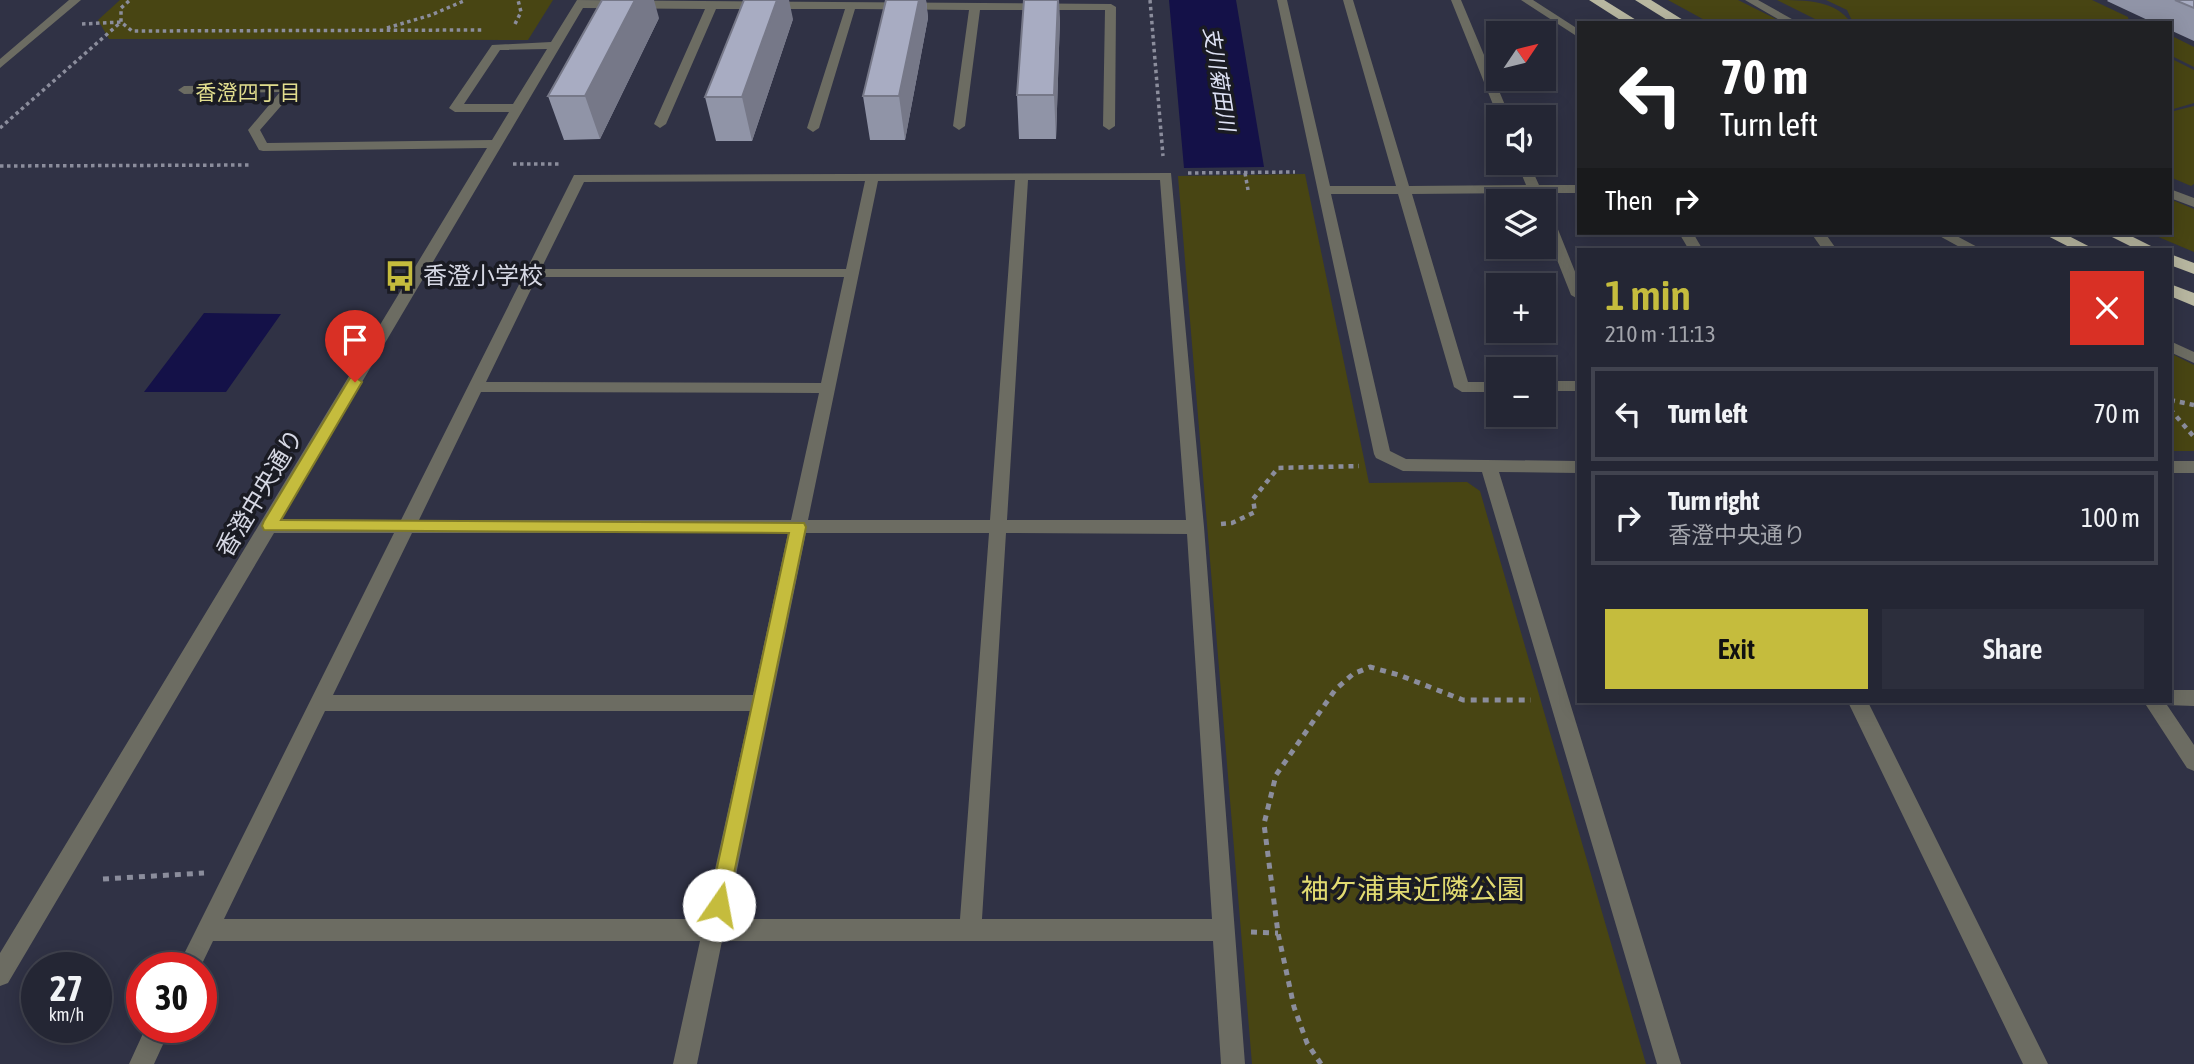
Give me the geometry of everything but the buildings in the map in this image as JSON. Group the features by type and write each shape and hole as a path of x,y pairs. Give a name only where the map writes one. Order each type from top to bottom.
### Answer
{"highway":[{"path":"1595,0 1632,21"},
{"path":"1641,0 1678,21"},
{"path":"2054,235 2084,248"},
{"path":"2117,235 2146,248"},
{"path":"2172,260 2194,269"},
{"path":"2172,290 2194,300"}],"street":[{"path":"0,65 76,0"},
{"path":"1282,0 1382,454 1403,465 1577,467"},
{"path":"1348,0 1462,387 1486,387"},
{"path":"1456,0 1499,105"},
{"path":"1526,0 1577,33"},
{"path":"1750,0 1790,21"},
{"path":"580,3 1111,7 1109,126"},
{"name":"香澄中央通り","path":"0,975 580,3"},
{"path":"660,124 712,6"},
{"path":"813,128 851,6"},
{"path":"959,126 975,7"},
{"path":"516,107 456,108 496,47 555,45"},
{"path":"184,90 290,88 254,130 263,147 495,144"},
{"path":"196,952 579,178 1166,175 1195,527 1233,1064"},
{"path":"970,929 1022,177"},
{"path":"685,1064 872,178"},
{"path":"1324,190 1486,193"},
{"path":"1556,193 1577,190"},
{"path":"2172,193 2194,203"},
{"path":"1945,235 1972,248"},
{"path":"1556,241 1577,293"},
{"path":"532,273 851,273"},
{"path":"2172,347 2194,358"},
{"path":"1556,386 1577,386"},
{"path":"475,387 828,388"},
{"path":"1489,467 1569,700 1669,1064"},
{"path":"2172,467 2194,467"},
{"path":"270,526 1195,527"},
{"path":"2172,698 2194,698"},
{"path":"319,703 761,703"},
{"path":"1857,703 2036,1064"},
{"path":"2155,703 2194,762"},
{"path":"207,930 1223,930"},
{"path":"141,1064 151,1043"}],"path":[{"path":"0,128 121,22 121,8 130,0"},
{"path":"379,31 431,15 466,0"},
{"path":"513,27 521,16 522,9 518,0"},
{"path":"1150,0 1166,175 1320,172"},
{"path":"121,22 132,31 495,30"},
{"path":"0,166 262,165"},
{"path":"1245,173 1248,190"},
{"path":"2172,400 2194,405"},
{"path":"2172,410 2194,436"},
{"path":"1195,527 1232,523 1255,512 1253,499 1278,468 1366,464"},
{"path":"1321,1064 1307,1043 1294,1007 1278,933 1264,824 1276,775 1335,691 1353,674 1370,667 1399,675 1463,700 1569,700"},
{"path":"103,878 236,872"}],"green space":[{"path":"120,0 553,0 528,40 109,39 98,20"},
{"path":"1668,0 1738,0 1780,21 1706,21"},
{"path":"1777,0 1819,3 1837,10 1850,21 1819,21"},
{"path":"1826,0 2092,0 2128,17 2129,21 1852,21 1847,10"},
{"path":"2172,36 2194,47 2194,67 2172,56"},
{"path":"2172,59 2194,70 2194,103 2172,109"},
{"path":"2194,106 2194,184 2191,186 2172,178 2172,112"},
{"name":"袖ケ浦東近隣公園","path":"1305,174 1369,483 1467,482 1480,491 1646,1064 1252,1064 1178,176"},
{"path":"2172,200 2194,209 2194,252 2154,235 2172,235"},
{"path":"2172,354 2194,365 2194,451 2172,451"}],"water":[{"name":"支川菊田川","path":"1169,0 1236,0 1264,167 1184,168"},
{"path":"204,313 281,314 226,392 144,392"}],"place":[{"name":"香澄小学校","path":"400,276"}],"district":[{"name":"香澄四丁目","path":"248,93"}],"route":[{"path":"355,382 270,526 798,527 719,905"}]}
